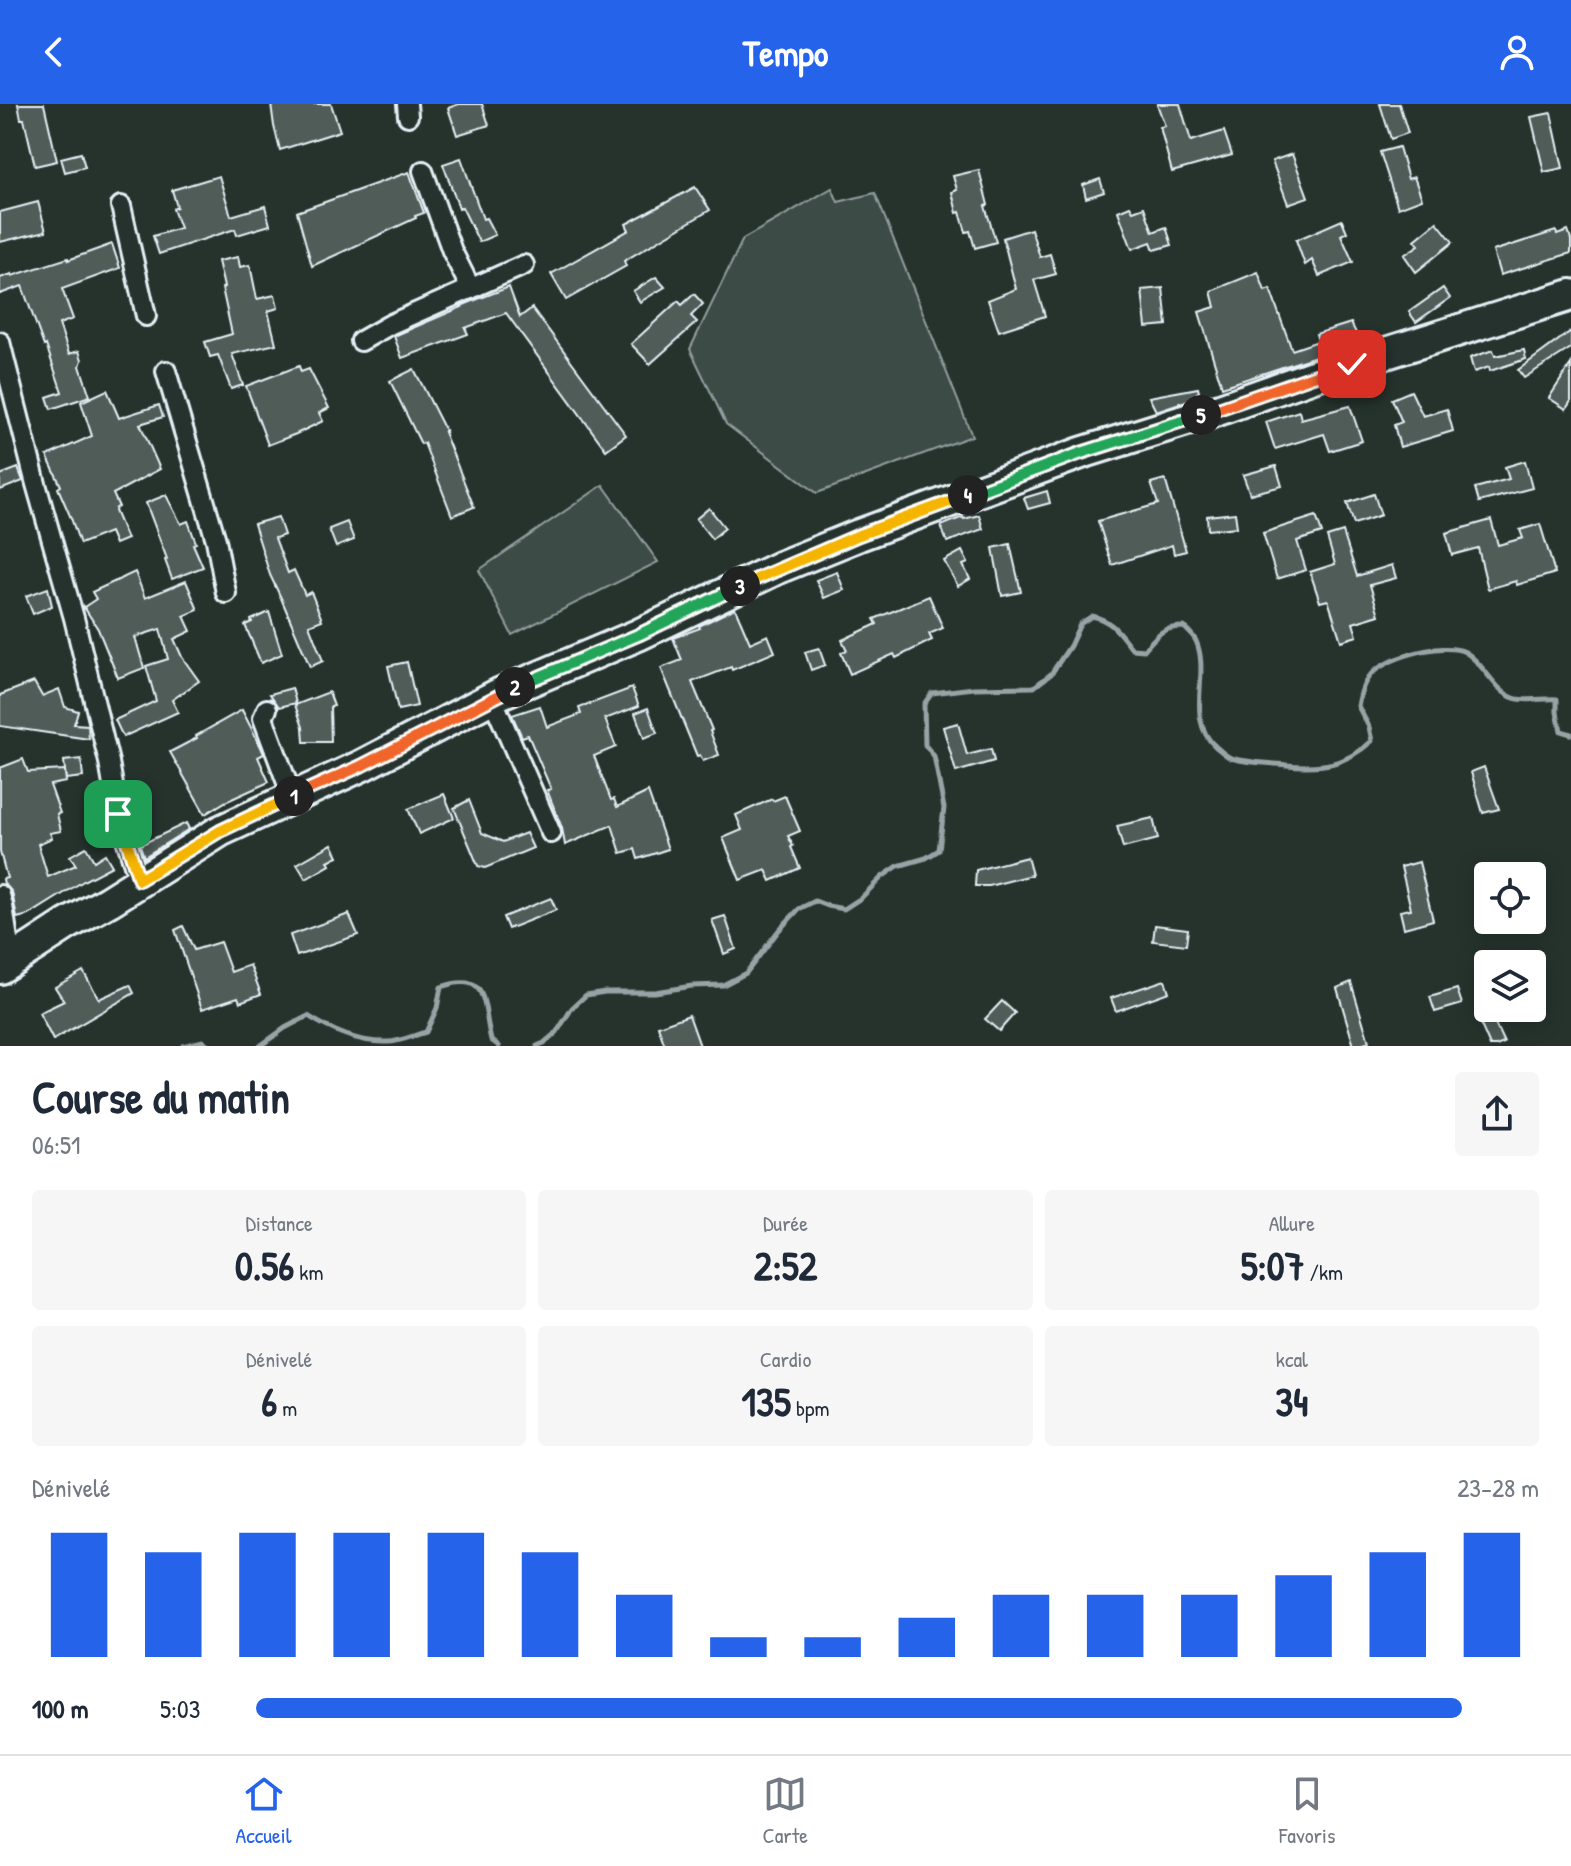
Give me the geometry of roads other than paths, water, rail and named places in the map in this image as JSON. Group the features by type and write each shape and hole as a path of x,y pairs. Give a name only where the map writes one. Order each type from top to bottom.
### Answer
{"main road":[{"path":"5,964 220,831 361,766 492,698 638,635 780,567 1081,453 1571,295"}],"street":[{"path":"423,171 452,251 471,289"},
{"path":"121,206 146,316"},
{"path":"361,341 391,324 524,265"},
{"path":"0,342 82,648 118,814 139,880"},
{"path":"166,371 216,540 226,593"},
{"path":"492,698 551,833"},
{"path":"267,709 263,718 292,796"},
{"path":"0,895 7,931 5,964"}],"waterway":[{"path":"537,1046 557,1032 572,1008 586,995 723,985 746,973 799,909 815,901 844,909 898,866 926,858 939,850 944,808 934,756 925,745 924,704 932,693 974,688 1034,687 1051,674 1080,624 1092,616 1110,624 1132,649 1144,650 1165,630 1184,627 1196,641 1200,654 1201,723 1216,747 1238,760 1311,766 1332,764 1352,756 1372,741 1369,727 1358,706 1368,678 1386,664 1428,650 1455,649 1465,652 1500,689 1514,698 1557,699 1561,731 1571,734"},
{"path":"260,1046 308,1016 336,1031 377,1042 397,1041 426,1032 437,1008 441,987 457,983 468,983 481,994 491,1040 499,1046"},
{"path":"183,1046 203,1041 210,1046"}]}
